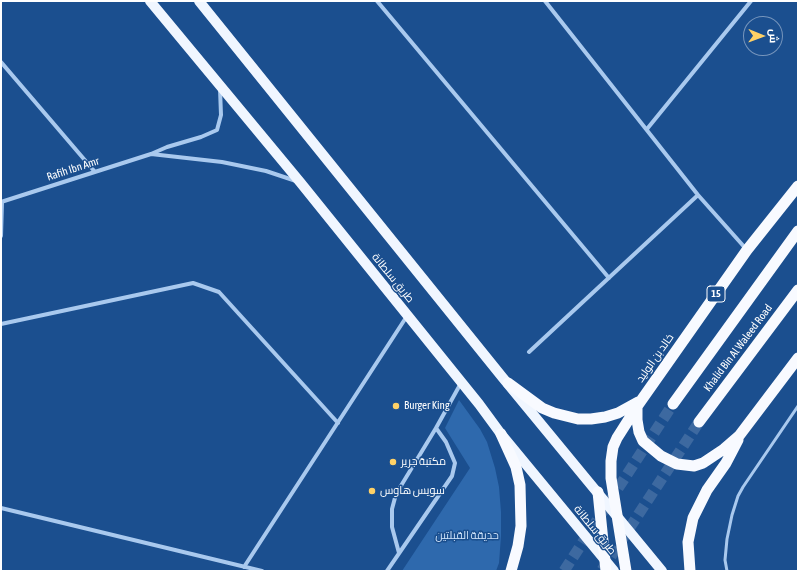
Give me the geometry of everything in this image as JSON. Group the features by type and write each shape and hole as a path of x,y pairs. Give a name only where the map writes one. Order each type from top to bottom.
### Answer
{"highway":[{"name":"خالد بن الوليد","path":"626,571 611,478 613,447 617,438 640,402 747,250 798,186"},
{"name":"Khalid Bin Al Waleed Road","path":"673,404 798,231"},
{"name":"Khalid Bin Al Waleed Road","path":"699,422 798,290"},
{"path":"690,571 688,542 693,518 708,490 726,463 736,439 798,358"},
{"path":"508,383 542,408 554,413 578,419 591,419 612,415 640,402"},
{"path":"640,402 637,420 639,432 643,441 661,456 677,464 694,466 703,463 736,439"},
{"path":"501,434 516,467 522,505 518,546 511,571"},
{"path":"598,492 606,566"}],"main road":[{"name":"طريق سلطانة","path":"150,1 300,182 480,404 501,434 606,566 614,571"},
{"name":"طريق سلطانة","path":"199,1 662,571"}],"street":[{"path":"377,1 609,278"},
{"path":"545,1 698,195 747,250"},
{"path":"647,130 751,1"},
{"path":"1,62 95,172"},
{"name":"Rafih Ibn Amr","path":"1,202 151,154 217,130 221,115 220,86"},
{"path":"151,154 222,162 266,171 300,182"},
{"path":"529,352 698,195"},
{"path":"1,202 1,236"},
{"path":"1,324 193,283 219,292 338,423"},
{"path":"244,567 408,315"},
{"path":"399,554 392,527 392,508 396,494 462,382"},
{"path":"387,571 452,476 455,463 446,442 436,428"},
{"path":"1,508 262,571"}],"lane":[{"path":"727,571 727,539 738,496 798,406"}],"green space":[{"name":"حدیقة القبلتین","path":"459,400 480,429 487,442 495,468 499,487 501,512 499,563 496,571 402,571 470,468 445,428"}],"tunnel":[{"path":"564,571 673,404"},
{"path":"602,570 699,422"}],"place":[{"name":"Burger King","path":"396,406"},
{"name":"مكتبة جرير","path":"393,462"},
{"name":"سويس هاوس","path":"372,491"}]}
